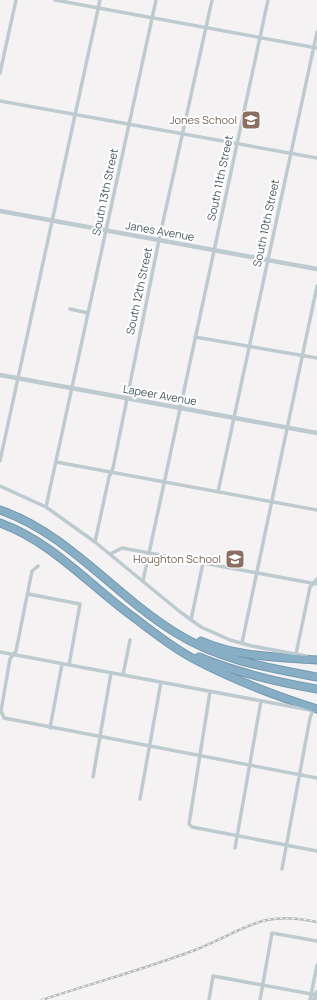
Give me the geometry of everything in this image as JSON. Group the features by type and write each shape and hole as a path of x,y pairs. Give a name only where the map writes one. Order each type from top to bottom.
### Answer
{"highway":[{"path":"0,510 13,515 50,535 138,606 167,627 198,645 238,661 317,677"},
{"path":"0,523 23,534 60,557 135,619 194,659 276,695 316,710"},
{"path":"167,627 228,650 317,659"},
{"path":"172,644 195,655 244,674 269,681 317,689"}],"street":[{"path":"0,73 16,0"},
{"path":"55,0 315,48"},
{"path":"0,461 51,220 100,0"},
{"name":"South 13th Street","path":"46,507 156,0"},
{"name":"South 12th Street","path":"95,542 212,0"},
{"name":"South 11th Street","path":"143,581 268,0"},
{"name":"South 10th Street","path":"218,492 248,346 315,48 317,32"},
{"path":"0,100 317,158"},
{"name":"Janes Avenue","path":"0,211 317,269"},
{"path":"242,643 317,286"},
{"path":"70,309 88,313"},
{"path":"195,337 317,358"},
{"name":"Lapeer Avenue","path":"0,374 317,432"},
{"path":"56,462 317,510"},
{"path":"0,486 46,507 95,542 191,620 214,634 242,643 317,659"},
{"path":"110,554 122,548 315,583"},
{"path":"191,620 203,563"},
{"path":"38,566 32,571 16,651 12,655 1,711 3,716 50,728 317,778"},
{"path":"296,654 310,587 317,579"},
{"path":"28,594 80,604 69,666"},
{"path":"123,675 130,640"},
{"path":"0,652 210,692 316,710 310,718 282,869"},
{"path":"50,728 62,664"},
{"path":"93,777 111,673"},
{"path":"140,799 161,682"},
{"path":"210,692 188,822 190,826 317,851"},
{"path":"235,848 261,701"},
{"path":"260,1000 272,933 317,941"},
{"path":"314,1000 317,965"},
{"path":"209,1000 213,976 315,994"},
{"path":"310,1000 315,994"}],"railway":[{"path":"42,1000 176,957 212,943 240,929 266,920 281,918 317,922"}],"place":[{"name":"Jones School","path":"251,120"},
{"name":"Houghton School","path":"235,559"}]}
